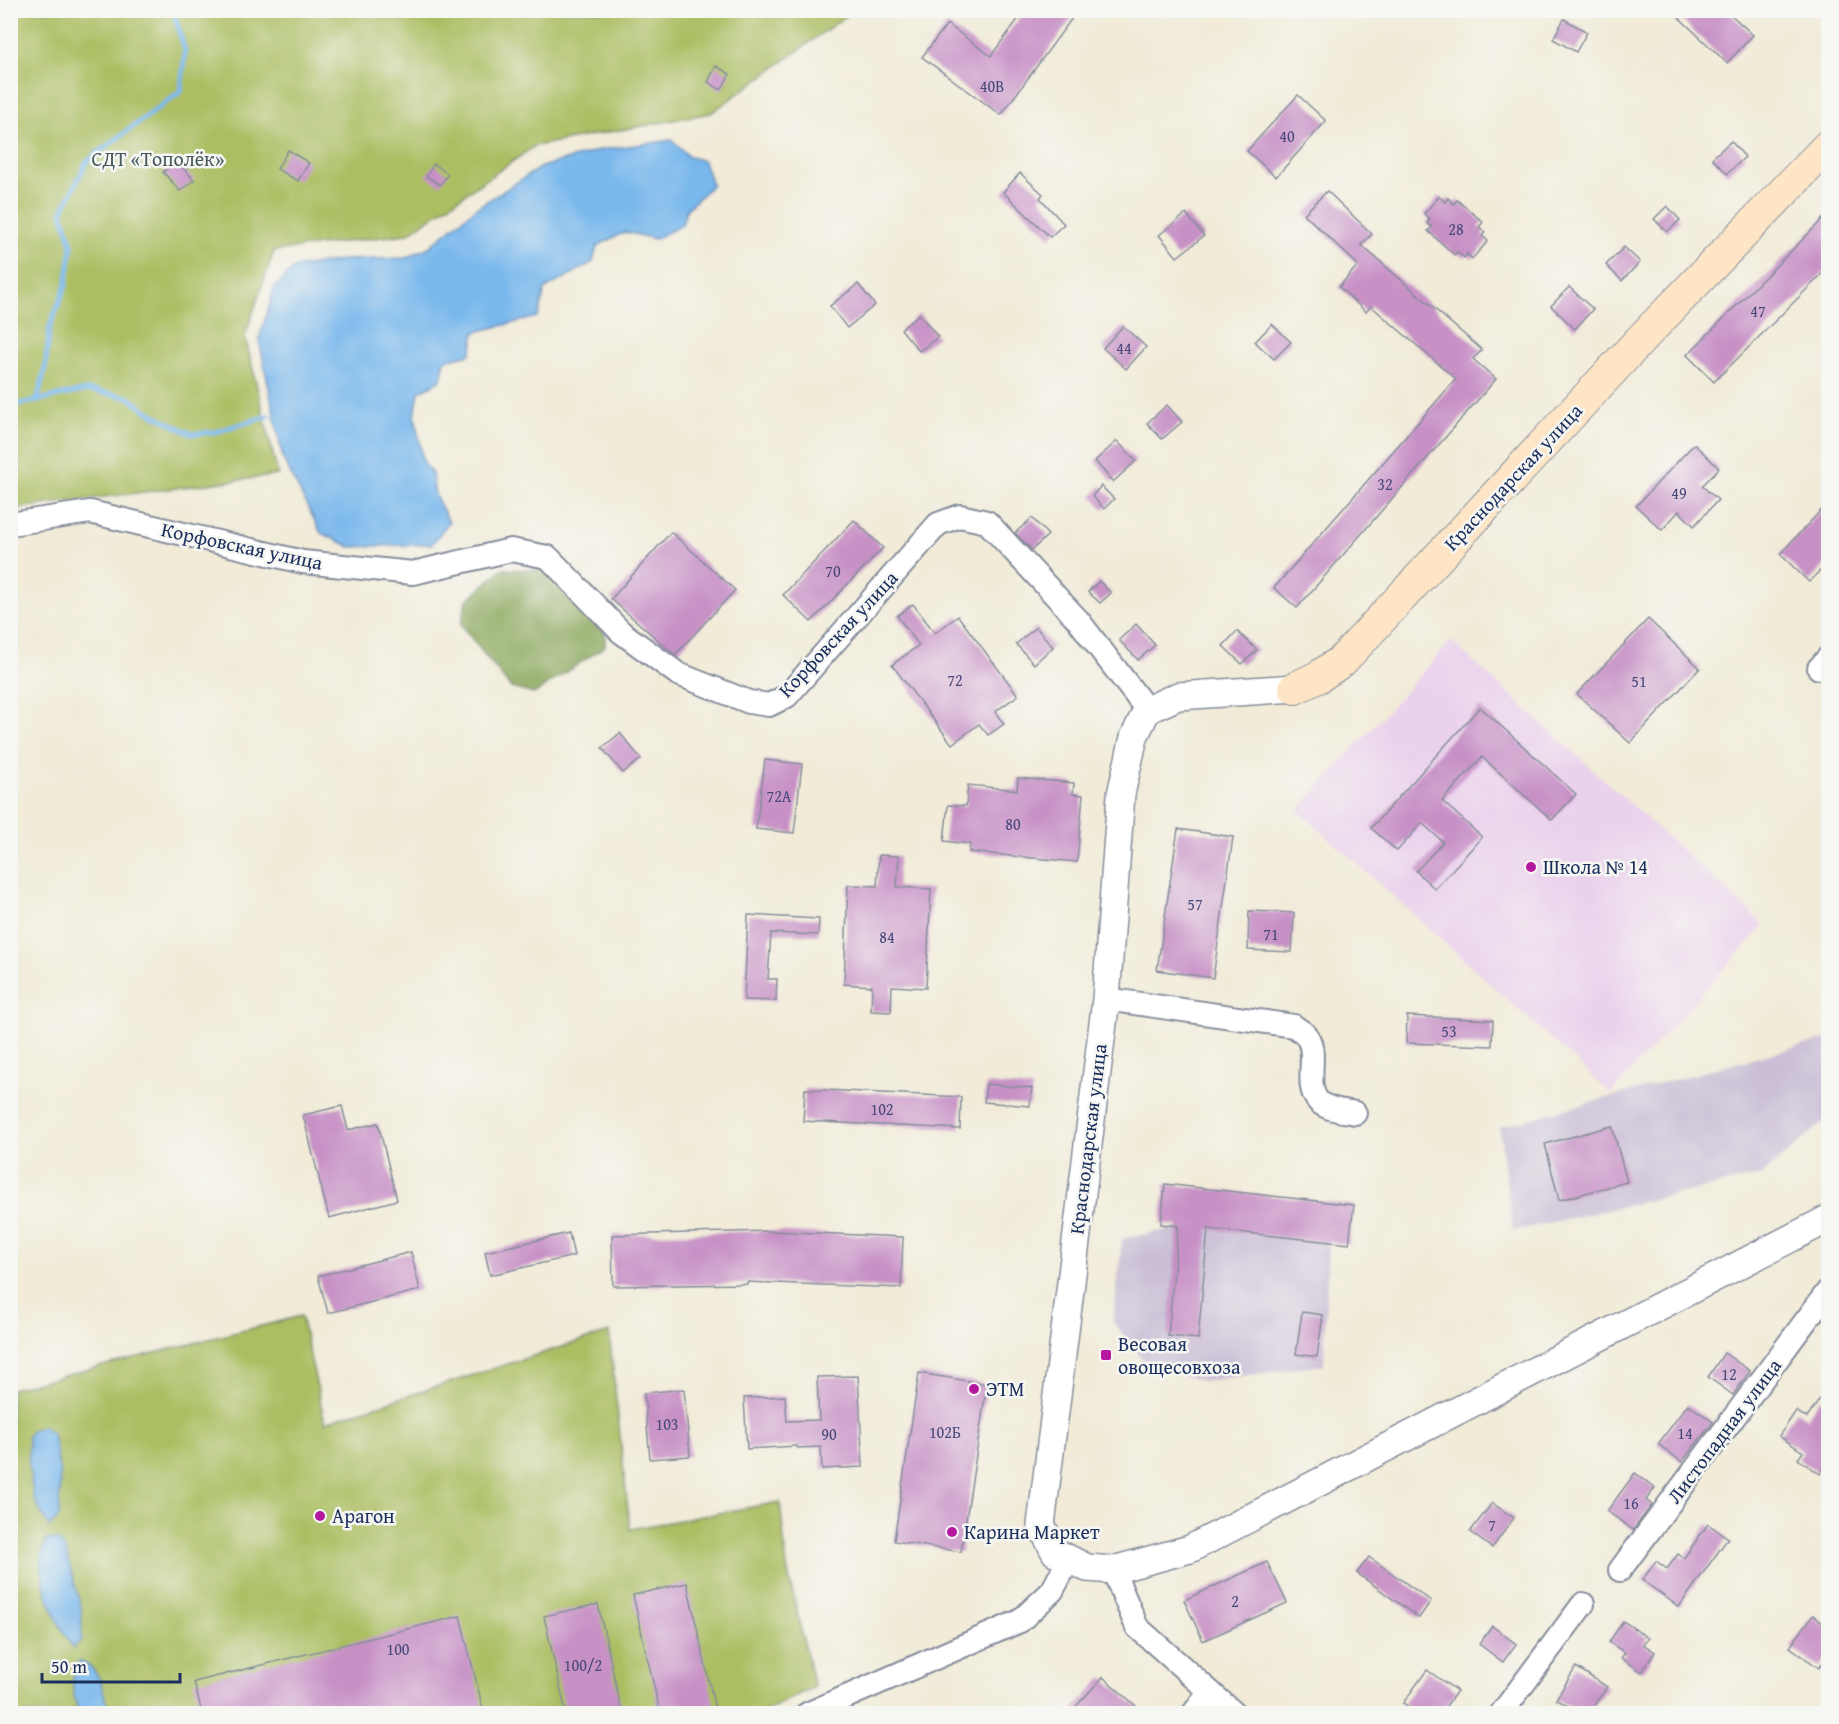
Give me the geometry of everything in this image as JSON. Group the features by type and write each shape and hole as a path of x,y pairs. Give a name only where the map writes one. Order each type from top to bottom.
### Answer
{"main road":[{"name":"Краснодарская улица","path":"1294,688 1318,677 1342,661 1643,337 1828,146"}],"street":[{"name":"Корфовская улица","path":"10,524 90,512 303,562 413,573 511,550 548,557 621,632 678,674 749,702 769,705 787,696 938,524 960,516 987,522 1078,620 1147,710"},
{"name":"Краснодарская улица","path":"1113,1570 1087,1568 1055,1552 1041,1526 1106,999 1121,794 1134,737 1147,710 1178,696 1294,688"},
{"path":"1106,999 1293,1026 1305,1034 1310,1044 1315,1096 1320,1103 1327,1106 1355,1113"},
{"path":"1235,1713 1137,1627 1113,1570 1190,1550 1828,1219"},
{"name":"Листопадная улица","path":"1620,1570 1828,1291"},
{"path":"807,1713 1020,1621 1052,1591 1069,1559"},
{"path":"1501,1713 1583,1604"},
{"path":"1193,1713 1210,1692"}],"shaded area":[{"name":"Школа № 14","path":"1451,641 1764,925 1611,1093 1298,810"},
{"path":"1826,1039 1828,1042 1828,1118 1762,1175 1513,1231 1499,1127"},
{"path":"1273,1208 1329,1215 1324,1365 1204,1381 1147,1365 1113,1322 1122,1239"}],"green space":[{"name":"СДТ «Тополёк»","path":"10,11 853,11 711,113 535,146 407,234 274,251 245,336 278,475 11,509"},
{"path":"502,569 543,570 605,631 605,646 534,694 511,688 461,625 466,601"},
{"name":"Арагон","path":"301,1316 325,1422 609,1332 630,1529 780,1502 787,1568 814,1687 759,1714 11,1714 11,1389"}],"water":[{"path":"672,140 688,156 704,161 712,185 686,210 682,225 655,239 625,232 597,246 593,262 545,289 538,317 475,332 471,354 445,360 441,380 419,392 415,416 423,461 432,474 435,495 449,522 432,544 351,547 321,533 283,459 259,339 275,287 294,268 342,260 406,258 429,247 476,208 541,167 600,150"},
{"path":"43,1426 53,1435 60,1473 59,1516 49,1527 34,1499 29,1467 28,1436 32,1430"},
{"path":"47,1539 58,1541 65,1549 81,1607 82,1639 73,1648 59,1624 43,1581 43,1552"},
{"path":"79,1661 93,1670 101,1682 108,1713 79,1713 73,1687 74,1674"}],"building":[{"path":"1025,10 1078,10 1001,115 922,57 947,24 991,56"},
{"path":"1671,10 1726,10 1753,35 1727,63"},
{"path":"1564,19 1587,32 1576,52 1553,39"},
{"path":"716,66 730,74 721,90 708,82"},
{"path":"1298,95 1326,121 1276,177 1247,151"},
{"path":"1731,141 1745,157 1727,174 1712,158"},
{"path":"288,150 309,163 298,181 277,169"},
{"path":"177,161 194,180 180,191 163,172"},
{"path":"434,164 448,174 440,185 426,176"},
{"path":"1020,173 1043,194 1040,198 1064,224 1050,237 1003,192"},
{"path":"1327,191 1372,234 1361,245 1482,350 1473,359 1496,379 1297,608 1274,588 1456,379 1371,306 1366,312 1339,287 1358,265 1304,214"},
{"path":"1439,196 1445,202 1448,198 1454,204 1457,200 1483,222 1479,227 1485,232 1482,236 1488,241 1472,259 1467,254 1464,258 1457,252 1455,255 1428,231 1432,227 1427,223 1430,219 1424,214"},
{"path":"1667,206 1680,220 1667,232 1654,219"},
{"path":"1186,214 1204,236 1177,257 1159,235"},
{"path":"1828,214 1828,268 1714,382 1687,355"},
{"path":"1624,247 1640,262 1622,281 1606,265"},
{"path":"858,284 875,305 847,328 830,306"},
{"path":"1569,287 1593,309 1575,329 1551,306"},
{"path":"919,314 938,337 919,351 901,329"},
{"path":"1272,324 1291,342 1274,359 1255,342"},
{"path":"1123,326 1146,347 1126,369 1103,348"},
{"path":"1167,405 1182,422 1162,439 1147,423"},
{"path":"1117,441 1136,461 1113,482 1095,461"},
{"path":"1694,444 1719,468 1702,486 1718,500 1694,526 1679,511 1662,530 1636,506"},
{"path":"1101,486 1114,499 1104,509 1092,496"},
{"path":"1828,503 1828,562 1809,582 1780,554"},
{"path":"1032,518 1048,535 1032,550 1015,533"},
{"path":"854,520 883,548 811,622 783,595"},
{"path":"671,532 735,590 675,655 611,599"},
{"path":"1099,581 1111,593 1100,603 1088,592"},
{"path":"913,604 935,633 958,616 1018,695 995,712 1004,724 988,735 979,724 952,744 892,665 919,645 897,616"},
{"path":"1648,619 1700,668 1630,743 1577,694"},
{"path":"1136,624 1155,645 1138,660 1119,640"},
{"path":"1036,627 1053,647 1034,664 1016,644"},
{"path":"1237,631 1257,650 1242,664 1223,646"},
{"path":"1480,707 1576,794 1552,820 1482,757 1442,801 1482,837 1435,889 1416,871 1443,842 1422,823 1397,851 1371,828"},
{"path":"620,733 641,759 623,773 602,748"},
{"path":"765,760 802,764 794,833 756,829"},
{"path":"1018,778 1074,783 1073,794 1083,795 1077,862 969,852 970,844 944,841 948,805 966,806 968,785 1017,790"},
{"path":"1178,829 1233,837 1213,978 1157,970"},
{"path":"879,855 899,856 897,887 931,889 926,988 892,986 891,1012 871,1011 872,986 844,984 848,885 877,886"},
{"path":"1249,911 1294,913 1292,952 1248,950"},
{"path":"748,915 819,919 818,935 771,933 768,979 777,979 776,1001 744,1000"},
{"path":"1407,1016 1493,1020 1492,1046 1406,1043"},
{"path":"986,1084 1032,1088 1030,1106 984,1102"},
{"path":"805,1089 961,1097 960,1129 803,1121"},
{"path":"342,1106 348,1130 378,1123 397,1200 329,1218 303,1115"},
{"path":"1612,1126 1627,1182 1559,1200 1545,1144"},
{"path":"1165,1184 1354,1205 1349,1244 1208,1229 1198,1339 1168,1336 1178,1226 1161,1224"},
{"path":"770,1231 903,1237 901,1288 747,1282 747,1284 613,1286 612,1235"},
{"path":"569,1233 574,1256 490,1275 485,1252"},
{"path":"411,1252 420,1290 328,1313 318,1276"},
{"path":"1302,1312 1323,1315 1317,1357 1296,1354"},
{"path":"1724,1353 1750,1371 1733,1395 1708,1377"},
{"path":"919,1373 987,1384 961,1552 894,1541"},
{"path":"858,1376 863,1467 822,1469 821,1447 747,1449 744,1398 785,1396 787,1421 819,1420 817,1377"},
{"path":"684,1389 690,1456 650,1459 644,1393"},
{"path":"1820,1399 1828,1405 1828,1462 1820,1474 1798,1459 1803,1452 1779,1436 1796,1411 1807,1418"},
{"path":"1688,1404 1713,1422 1682,1462 1658,1444"},
{"path":"1635,1473 1655,1488 1646,1500 1652,1505 1633,1530 1607,1511"},
{"path":"1492,1503 1514,1518 1492,1548 1470,1532"},
{"path":"1708,1524 1728,1538 1679,1607 1642,1580 1656,1561 1667,1569 1678,1554 1684,1558"},
{"path":"1369,1557 1431,1601 1419,1618 1357,1573"},
{"path":"1267,1562 1287,1603 1203,1641 1184,1600"},
{"path":"687,1583 716,1713 660,1713 633,1595"},
{"path":"598,1604 622,1713 566,1713 544,1616"},
{"path":"1813,1615 1828,1627 1828,1655 1819,1668 1790,1647"},
{"path":"460,1616 484,1713 202,1713 194,1682"},
{"path":"1623,1621 1648,1638 1643,1644 1655,1652 1642,1672 1621,1658 1625,1653 1609,1642"},
{"path":"1492,1626 1516,1644 1503,1662 1479,1644"},
{"path":"1576,1667 1607,1687 1589,1713 1580,1713 1556,1699"},
{"path":"1427,1670 1457,1691 1441,1713 1418,1713 1403,1703"},
{"path":"1103,1677 1144,1713 1070,1713"}],"waterway":[{"path":"37,401 45,369 50,326 66,285 72,245 62,212 87,161 181,91 185,51 173,10"},
{"path":"20,404 87,390 128,397 147,411 191,434 215,432 268,416"}],"place":[{"name":"Школа № 14","path":"1531,867"},
{"name":"Весовая овощесовхоза","path":"1106,1355"},
{"name":"ЭТМ","path":"974,1389"},
{"name":"Арагон","path":"320,1516"},
{"name":"Карина Маркет","path":"952,1532"}]}
